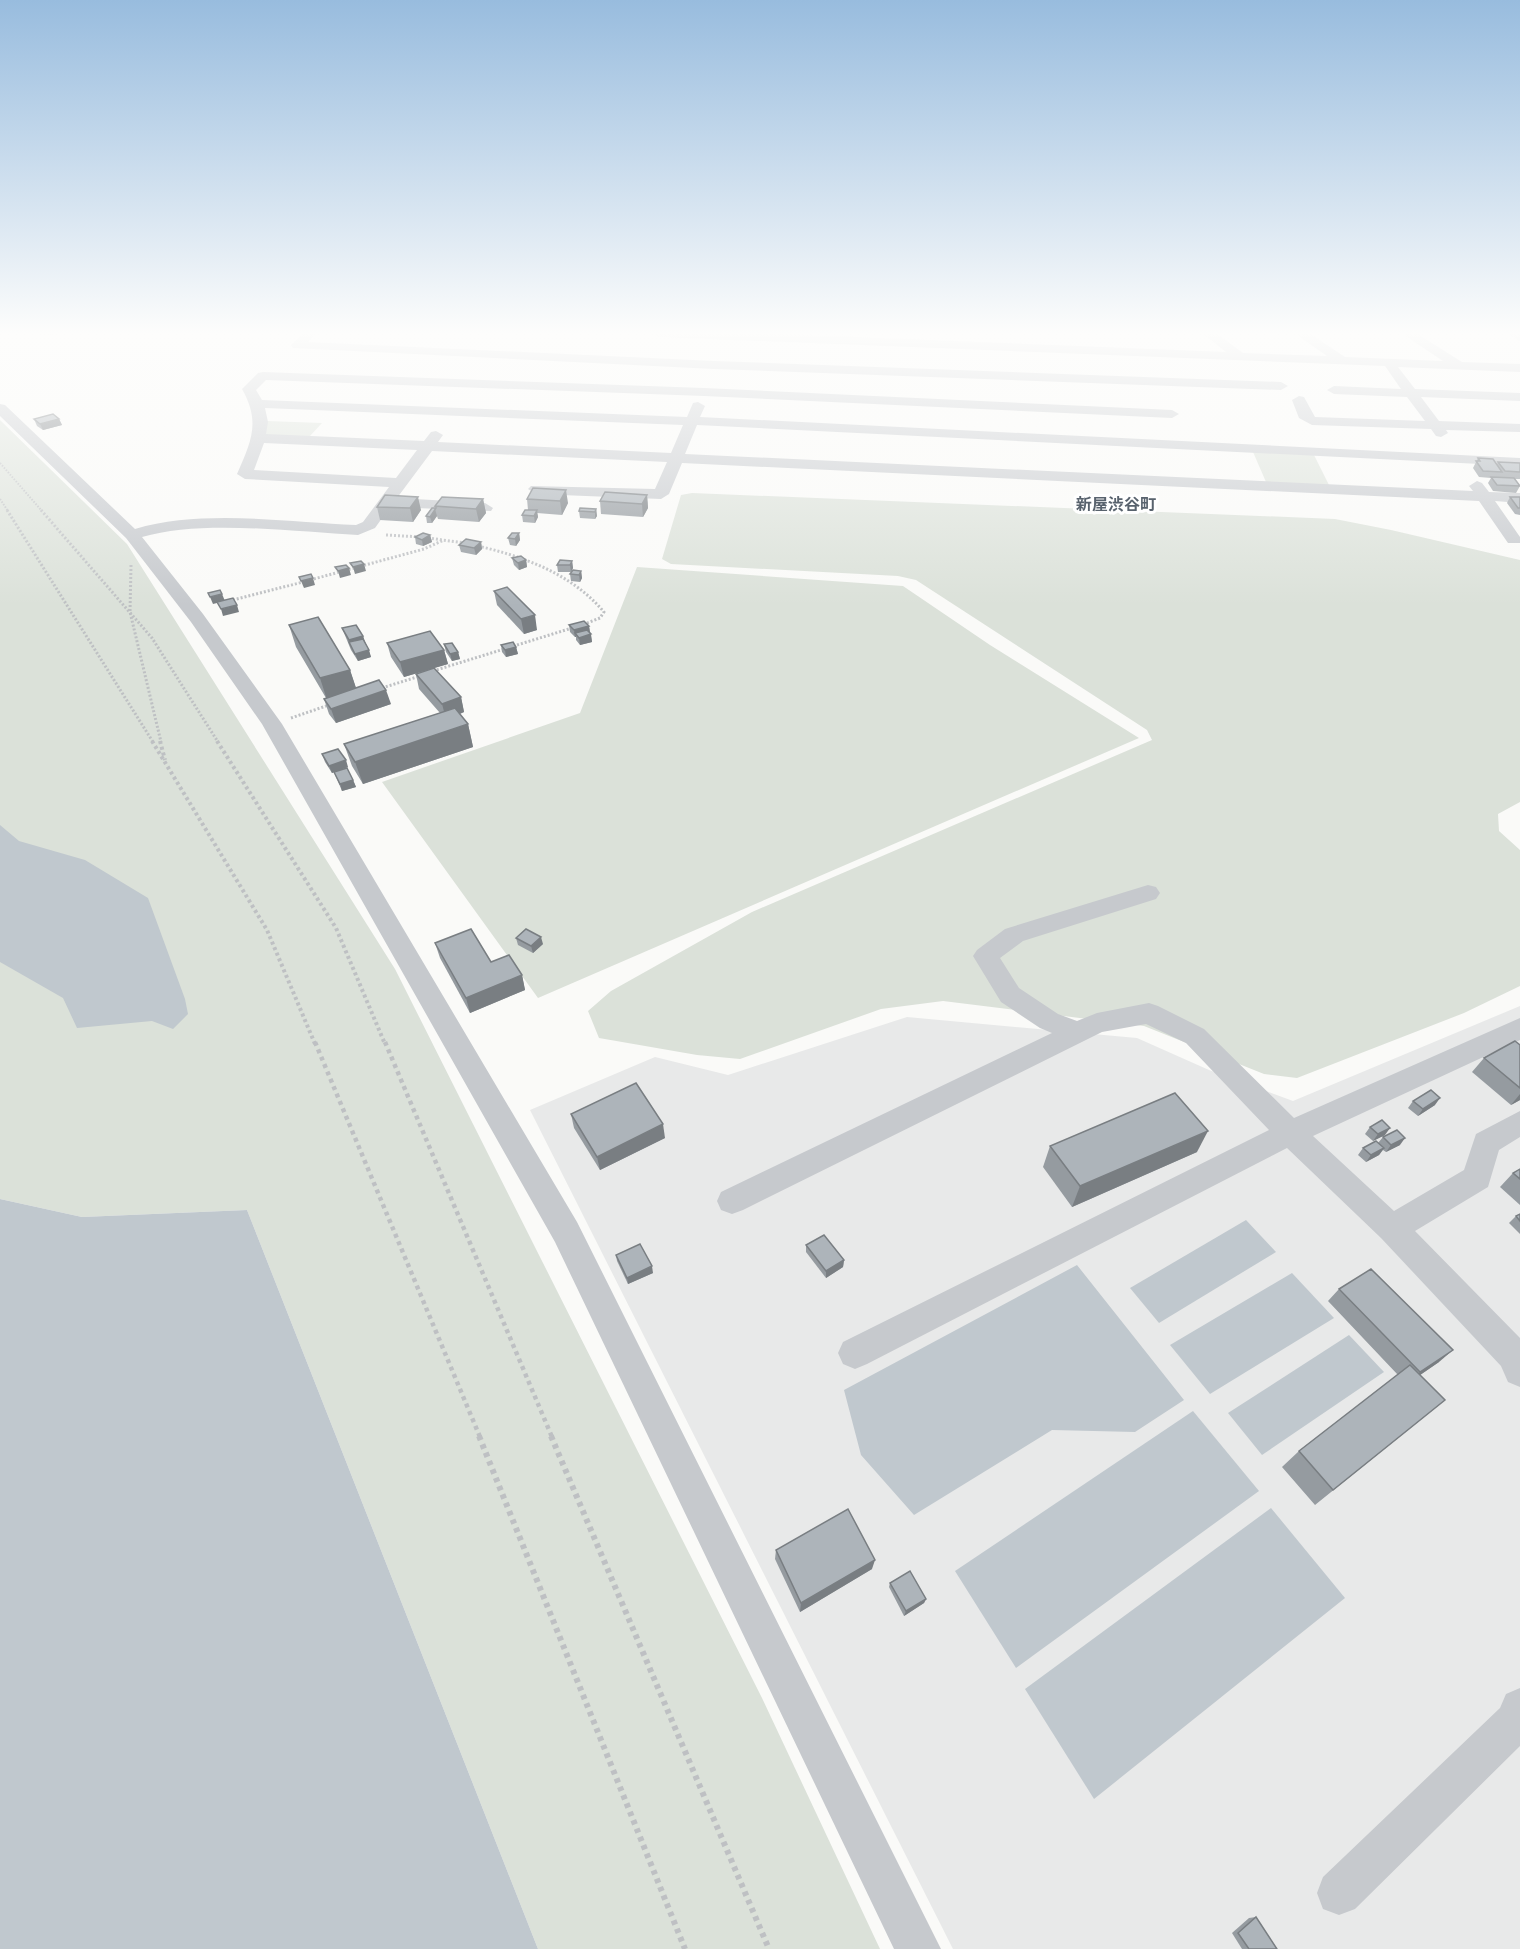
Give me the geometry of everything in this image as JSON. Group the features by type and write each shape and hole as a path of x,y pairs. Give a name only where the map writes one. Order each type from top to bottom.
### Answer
{"street":[{"path":"17,424 132,535 192,611 272,724 566,1232 918,1949"},
{"path":"261,424 259,438 245,474 401,483"},
{"path":"132,535 155,528 213,523 336,530 362,529 369,525 444,424"},
{"path":"536,489 662,494 690,424"},
{"path":"730,424 930,434 1052,424"},
{"path":"876,424 1197,482 1520,498"},
{"path":"930,424 930,487"},
{"path":"259,438 677,457 1052,424"},
{"path":"1177,424 1197,482"},
{"path":"1212,424 1322,452 1520,462"},
{"path":"1403,424 1520,428"},
{"path":"1435,425 1514,540"},
{"path":"1322,452 1352,506"},
{"path":"386,502 485,508"},
{"path":"1079,1032 1050,1021 1010,995 986,956 1014,935 1148,893"},
{"path":"732,1201 1097,1023 1149,1013 1195,1036 1290,1134 1392,1228 1514,1356 1520,1370"},
{"path":"855,1353 1290,1134 1520,1028"},
{"path":"1392,1228 1477,1178 1486,1143 1520,1123"},
{"path":"1340,1893 1518,1719 1520,1708"}],"path":[{"path":"0,463 152,638 336,928 769,1949"},
{"path":"0,499 87,634 267,930 444,1347 685,1949"},
{"path":"362,529 378,534 445,540 501,551 540,566 569,581 603,610 604,616 373,691"},
{"path":"132,535 130,612 166,764"},
{"path":"192,611 424,549 445,540"},
{"path":"272,724 339,702"}],"shaded area":[{"path":"0,424 4,424 127,544 395,969 762,1698 880,1949 538,1949 247,1210 82,1217 0,1199"},
{"path":"267,424 321,424 309,437 265,435"},
{"path":"1253,452 1314,455 1329,485 1266,482"},
{"path":"692,493 1335,519 1520,560 1520,802 1498,814 1499,831 1520,850 1520,986 1464,1013 1297,1078 1264,1074 1144,1026 943,1001 881,1009 740,1059 697,1055 599,1038 588,1011 611,991 752,912 1152,740 1147,730 916,580 898,576 671,564 662,559 681,495"},
{"path":"637,567 903,586 990,645 1139,738 538,998 382,782 580,713"},
{"path":"0,825 19,841 85,860 148,898 185,999 188,1014 173,1029 152,1021 77,1028 63,998 0,962"},
{"path":"1520,1006 1520,1949 953,1949 530,1110 655,1057 728,1075 907,1017 1137,1038 1209,1070 1293,1101"},
{"path":"0,1199 82,1217 247,1210 538,1949 0,1949"},
{"path":"1246,1220 1276,1252 1159,1323 1130,1288"},
{"path":"1077,1265 1184,1400 1135,1432 1052,1430 914,1515 861,1455 844,1390"},
{"path":"1292,1273 1334,1318 1210,1394 1170,1345"},
{"path":"1349,1335 1384,1372 1262,1455 1228,1413"},
{"path":"1193,1411 1259,1491 1016,1668 955,1571"},
{"path":"1271,1508 1345,1598 1094,1799 1025,1689"}],"building":[{"path":"1478,458 1493,459 1502,472 1483,471 1476,461 1480,461"},
{"path":"1498,462 1520,463 1520,472 1505,471"},
{"path":"1491,477 1514,478 1520,486 1497,485"},
{"path":"533,488 566,490 560,501 527,499"},
{"path":"605,492 647,495 642,504 600,501"},
{"path":"385,495 418,497 410,508 377,507"},
{"path":"442,497 483,499 476,509 435,506"},
{"path":"1510,497 1520,497 1520,508 1518,508"},
{"path":"432,508 436,508 430,517 426,516"},
{"path":"580,508 596,509 595,512 579,511"},
{"path":"525,510 537,510 534,516 522,515"},
{"path":"423,533 430,535 422,540 415,537"},
{"path":"512,533 519,533 515,539 508,538"},
{"path":"466,539 481,542 474,548 459,545"},
{"path":"521,556 526,560 518,563 512,558"},
{"path":"560,560 572,561 570,565 557,565"},
{"path":"361,561 364,564 353,567 350,563"},
{"path":"346,565 349,568 338,571 335,567"},
{"path":"573,570 581,571 579,575 570,574"},
{"path":"311,574 313,578 301,581 299,577"},
{"path":"507,587 535,615 521,619 494,591"},
{"path":"220,590 222,594 210,597 208,593"},
{"path":"233,598 237,605 221,609 217,602"},
{"path":"318,617 350,670 320,678 289,625"},
{"path":"584,621 589,626 574,630 569,625"},
{"path":"356,625 363,636 349,640 342,628"},
{"path":"587,630 591,634 579,638 575,633"},
{"path":"430,631 444,650 400,662 387,643"},
{"path":"363,639 369,650 355,654 349,642"},
{"path":"513,642 516,647 505,650 501,645"},
{"path":"452,643 458,652 450,654 444,644"},
{"path":"434,668 461,697 442,704 416,674"},
{"path":"379,680 386,690 331,709 324,699"},
{"path":"455,708 468,724 355,762 344,744"},
{"path":"338,749 346,760 329,766 322,754"},
{"path":"347,768 353,780 340,784 334,772"},
{"path":"471,929 491,962 509,955 522,975 466,998 435,943"},
{"path":"526,929 541,937 531,946 516,938"},
{"path":"1515,1041 1520,1045 1520,1088 1484,1058"},
{"path":"636,1083 663,1124 597,1157 571,1114"},
{"path":"1431,1090 1440,1098 1423,1109 1413,1101"},
{"path":"1175,1093 1208,1131 1080,1186 1050,1146"},
{"path":"1382,1120 1390,1128 1378,1134 1370,1127"},
{"path":"1397,1130 1405,1138 1391,1145 1383,1137"},
{"path":"1376,1141 1384,1148 1371,1155 1363,1148"},
{"path":"1520,1169 1520,1179 1513,1173"},
{"path":"824,1235 844,1260 826,1271 806,1245"},
{"path":"640,1244 652,1266 627,1278 616,1255"},
{"path":"1371,1269 1453,1350 1420,1372 1339,1289"},
{"path":"1410,1365 1445,1400 1333,1490 1299,1451"},
{"path":"848,1509 875,1560 801,1603 776,1550"},
{"path":"910,1571 926,1599 906,1611 890,1583"},
{"path":"1256,1917 1277,1949 1249,1949 1238,1933"}],"district":[{"name":"新屋渋谷町","path":"1116,504"}]}
